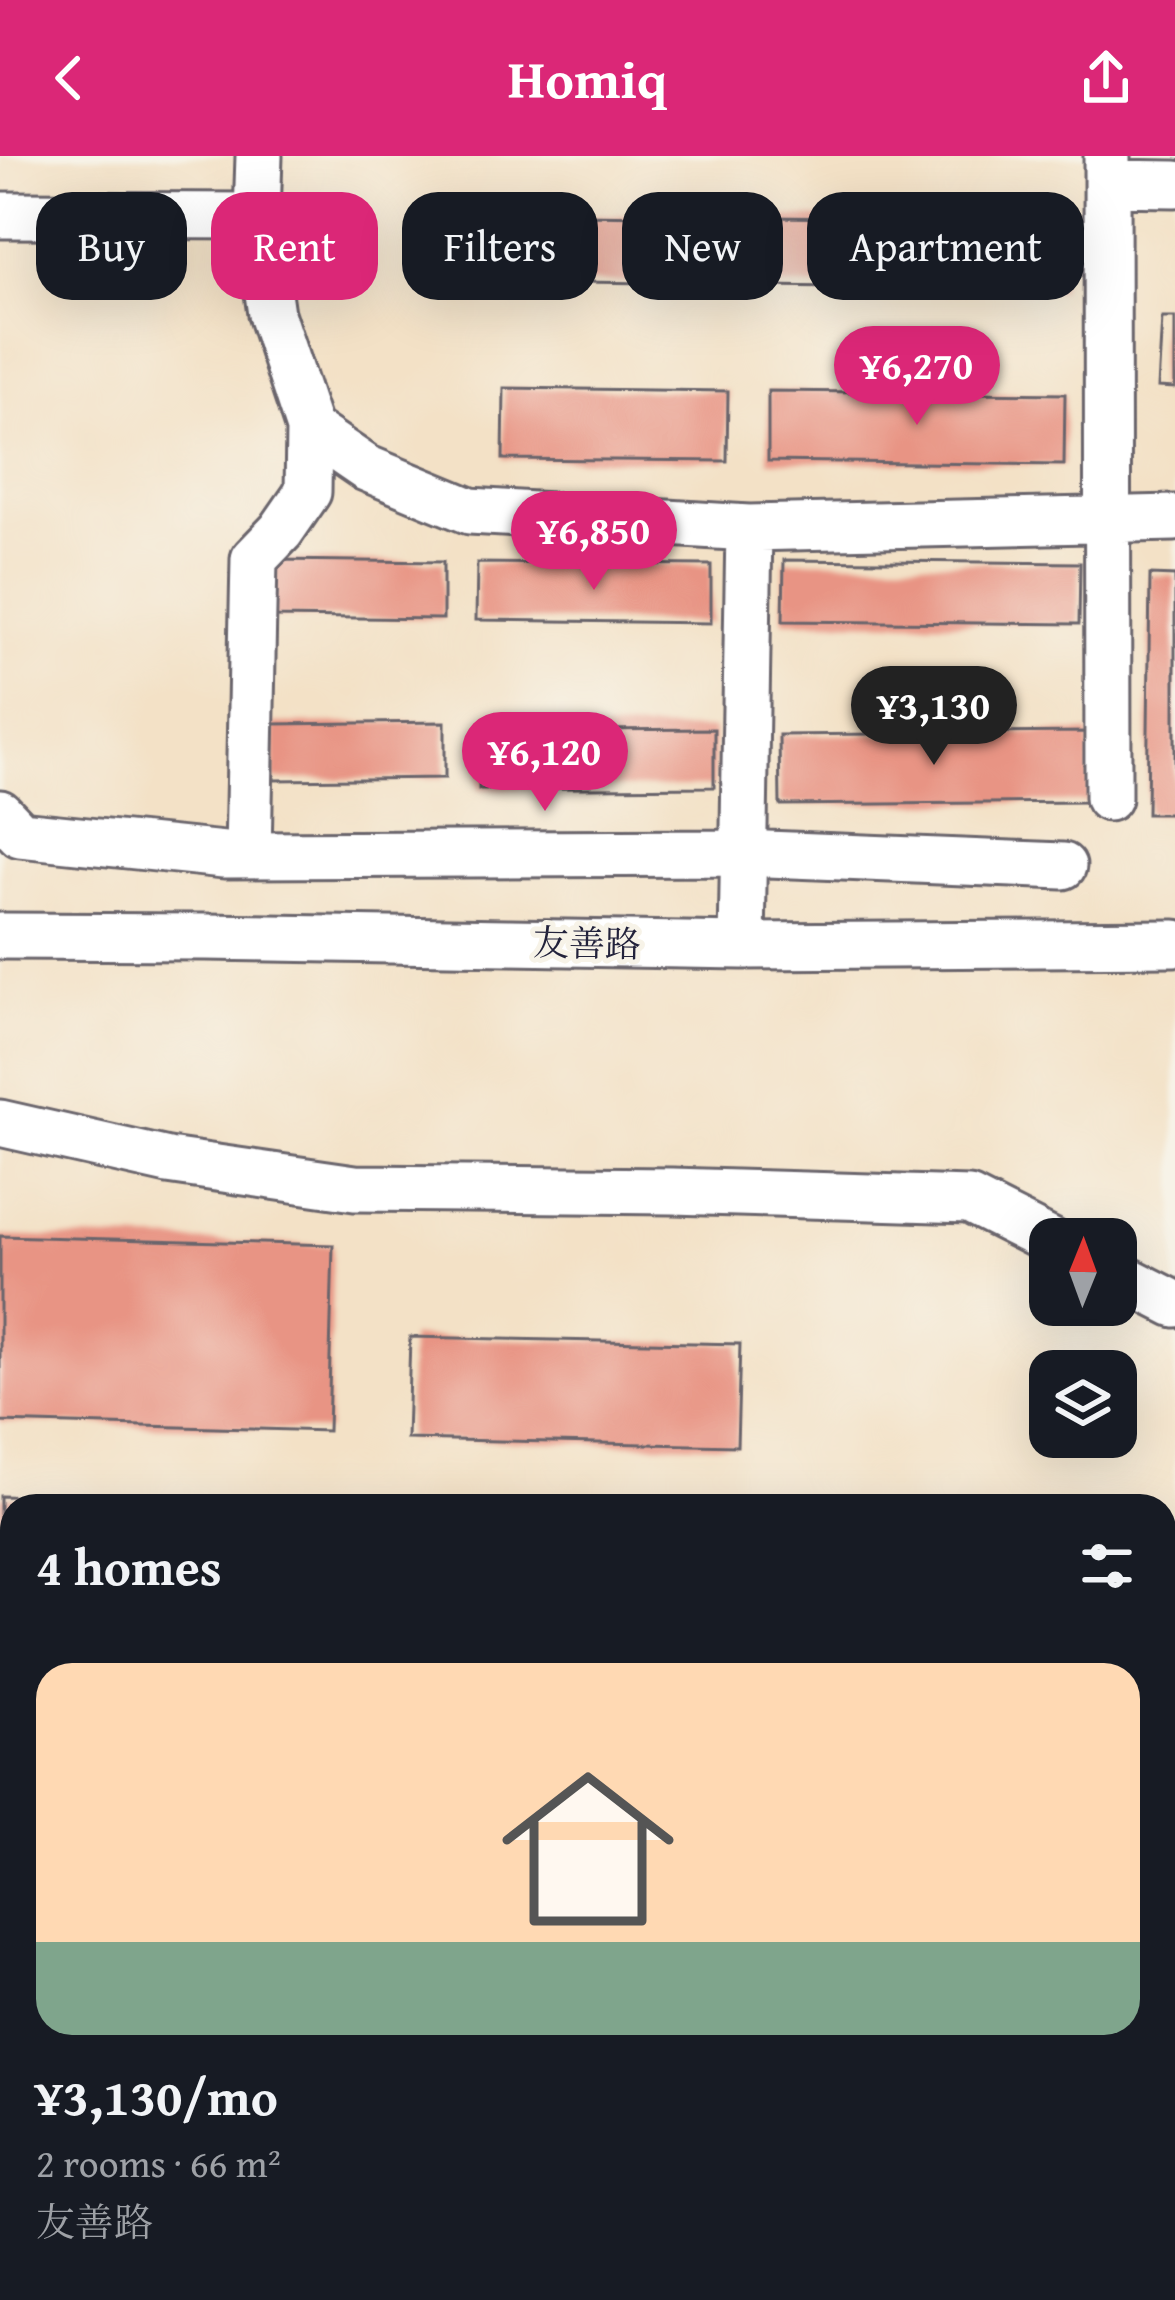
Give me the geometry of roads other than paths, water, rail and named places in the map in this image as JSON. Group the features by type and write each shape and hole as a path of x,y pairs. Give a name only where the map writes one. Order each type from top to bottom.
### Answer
{"street":[{"path":"258,192 259,156"},
{"path":"1108,798 1107,169 1175,184"},
{"path":"0,214 211,216"},
{"path":"248,855 254,559 308,492 309,429 270,300"},
{"path":"309,429 366,468 470,511 749,528 1175,518"},
{"path":"742,946 749,528"},
{"path":"0,813 20,834 224,855 743,854 1063,866"},
{"name":"友善路","path":"0,936 742,946 1175,943"},
{"path":"0,1123 168,1161 355,1188 969,1200 1029,1230"},
{"path":"1137,1285 1175,1304"}]}
